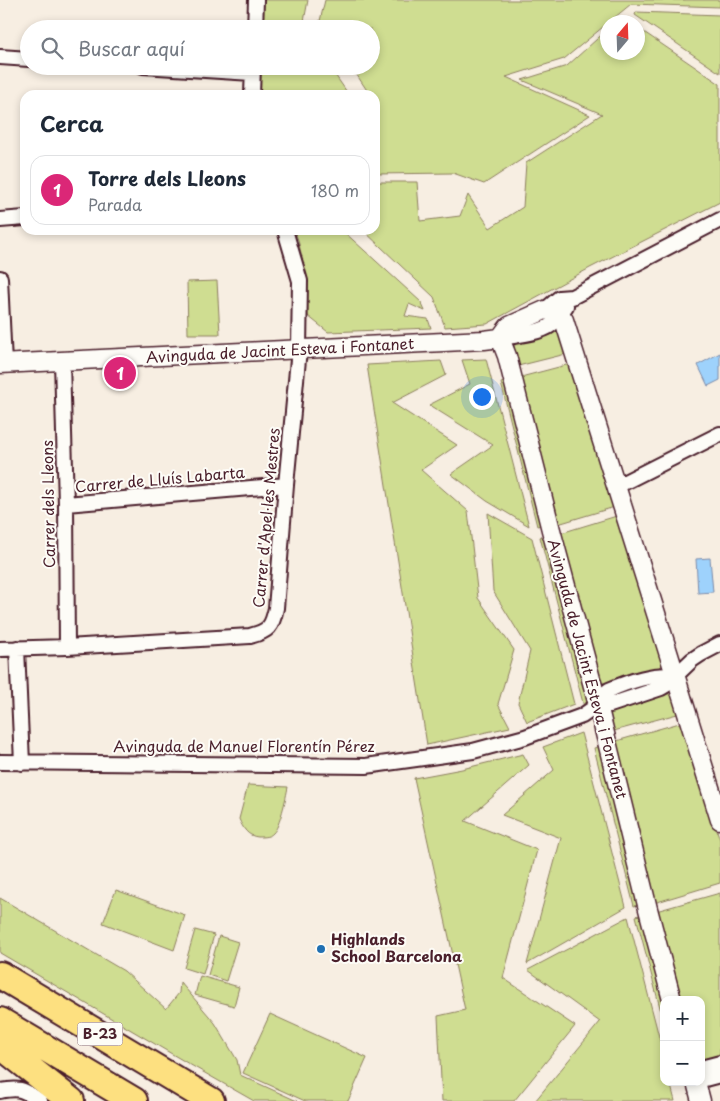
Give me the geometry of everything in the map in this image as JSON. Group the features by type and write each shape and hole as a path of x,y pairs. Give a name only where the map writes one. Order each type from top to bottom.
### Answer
{"highway":[{"name":"B-23","path":"0,975 208,1099"},
{"name":"B-23","path":"0,1021 134,1101"},
{"path":"0,1045 71,1101"}],"street":[{"path":"255,20 256,0"},
{"path":"0,57 20,58"},
{"path":"252,75 252,90"},
{"path":"0,220 20,218"},
{"path":"500,338 509,326 553,312 572,297 720,220"},
{"name":"Carrer d'Apel·les Mestres","path":"0,649 250,636 260,633 273,623 276,608 299,349 300,281 286,235"},
{"path":"0,278 2,364"},
{"path":"553,312 564,320 720,820"},
{"name":"Avinguda de Jacint Esteva i Fontanet","path":"2,364 465,342 500,338 598,705 671,996"},
{"name":"Carrer dels Lleons","path":"62,361 67,647"},
{"path":"616,486 720,434"},
{"name":"Carrer de Lluís Labarta","path":"66,504 286,485"},
{"path":"676,676 692,660 720,644"},
{"path":"17,648 22,762"},
{"name":"Avinguda de Manuel Florentín Pérez","path":"0,762 366,766 473,751 525,737 582,716 598,705 604,694 618,686 656,675 676,676"},
{"path":"705,1067 720,1063"},
{"path":"705,1079 720,1075"},
{"path":"697,1086 701,1101"},
{"path":"0,1091 22,1090 40,1101"}],"green space":[{"path":"264,0 308,0 304,20 263,20"},
{"path":"325,0 720,0 720,7 631,4 618,15 600,15 600,29 564,59 506,77 590,115 484,184 453,173 380,174 380,90 367,90 357,75 380,75 380,20 320,20"},
{"path":"636,12 720,15 720,73 645,22 645,15 635,15"},
{"path":"645,33 720,84 720,202 590,268 487,324 445,327 434,297 368,235 380,235 380,182 417,182 420,221 460,216 468,195 490,228 523,207 526,163 602,114 522,80 567,66 600,36 600,60 645,60"},
{"path":"261,75 335,75 346,90 260,90"},
{"path":"296,235 347,235 421,302 425,311 409,304 405,316 428,319 431,328 328,332 308,316 307,278"},
{"path":"217,281 220,334 188,334 187,282"},
{"path":"555,329 559,330 570,353 518,366 514,347 517,341"},
{"path":"486,359 529,526 487,501 451,474 493,445 429,405 470,384 462,360"},
{"path":"441,361 446,375 392,403 457,445 421,470 468,511 478,598 514,650 498,704 510,727 427,745 367,365"},
{"path":"574,363 618,506 558,524 521,377"},
{"path":"508,381 545,524 537,526 501,383"},
{"path":"488,513 532,538 574,704 527,722 518,703 530,651 493,591"},
{"path":"620,515 663,663 659,669 607,684 599,680 561,533"},
{"path":"547,535 588,703 584,707 540,537"},
{"path":"664,693 674,697 681,713 610,732 607,716 609,711"},
{"path":"683,722 720,840 720,883 654,903 613,742"},
{"path":"581,733 626,907 527,964 561,838 502,815 554,770 543,747"},
{"path":"601,746 642,904 634,906 594,748"},
{"path":"523,754 529,765 465,821 537,850 503,978 575,1026 514,1101 442,1101 438,1016 465,1010 414,778 462,769"},
{"path":"248,785 288,787 278,825 276,830 270,835 258,837 251,835 239,819"},
{"path":"116,890 185,915 174,950 103,923"},
{"path":"720,893 720,1059 705,1062 705,996 677,996 656,911"},
{"path":"0,898 124,971 166,1009 179,993 180,982 215,1023 237,1060 240,1075 297,1101 254,1101 0,953"},
{"path":"644,914 663,996 660,996 660,1008 636,916"},
{"path":"628,917 660,1041 660,1086 671,1086 675,1101 535,1101 600,1022 528,970"},
{"path":"195,930 214,935 203,974 184,968"},
{"path":"219,936 238,942 226,981 208,975"},
{"path":"200,976 239,987 234,1006 195,995"},
{"path":"270,1014 367,1058 348,1101 305,1101 243,1073"}],"water":[{"path":"720,353 720,380 708,386 698,365"},
{"path":"710,558 713,592 698,593 696,559"}],"place":[{"name":"Torre dels Lleons","path":"120,373"},
{"name":"Highlands School Barcelona","path":"321,949"}]}
